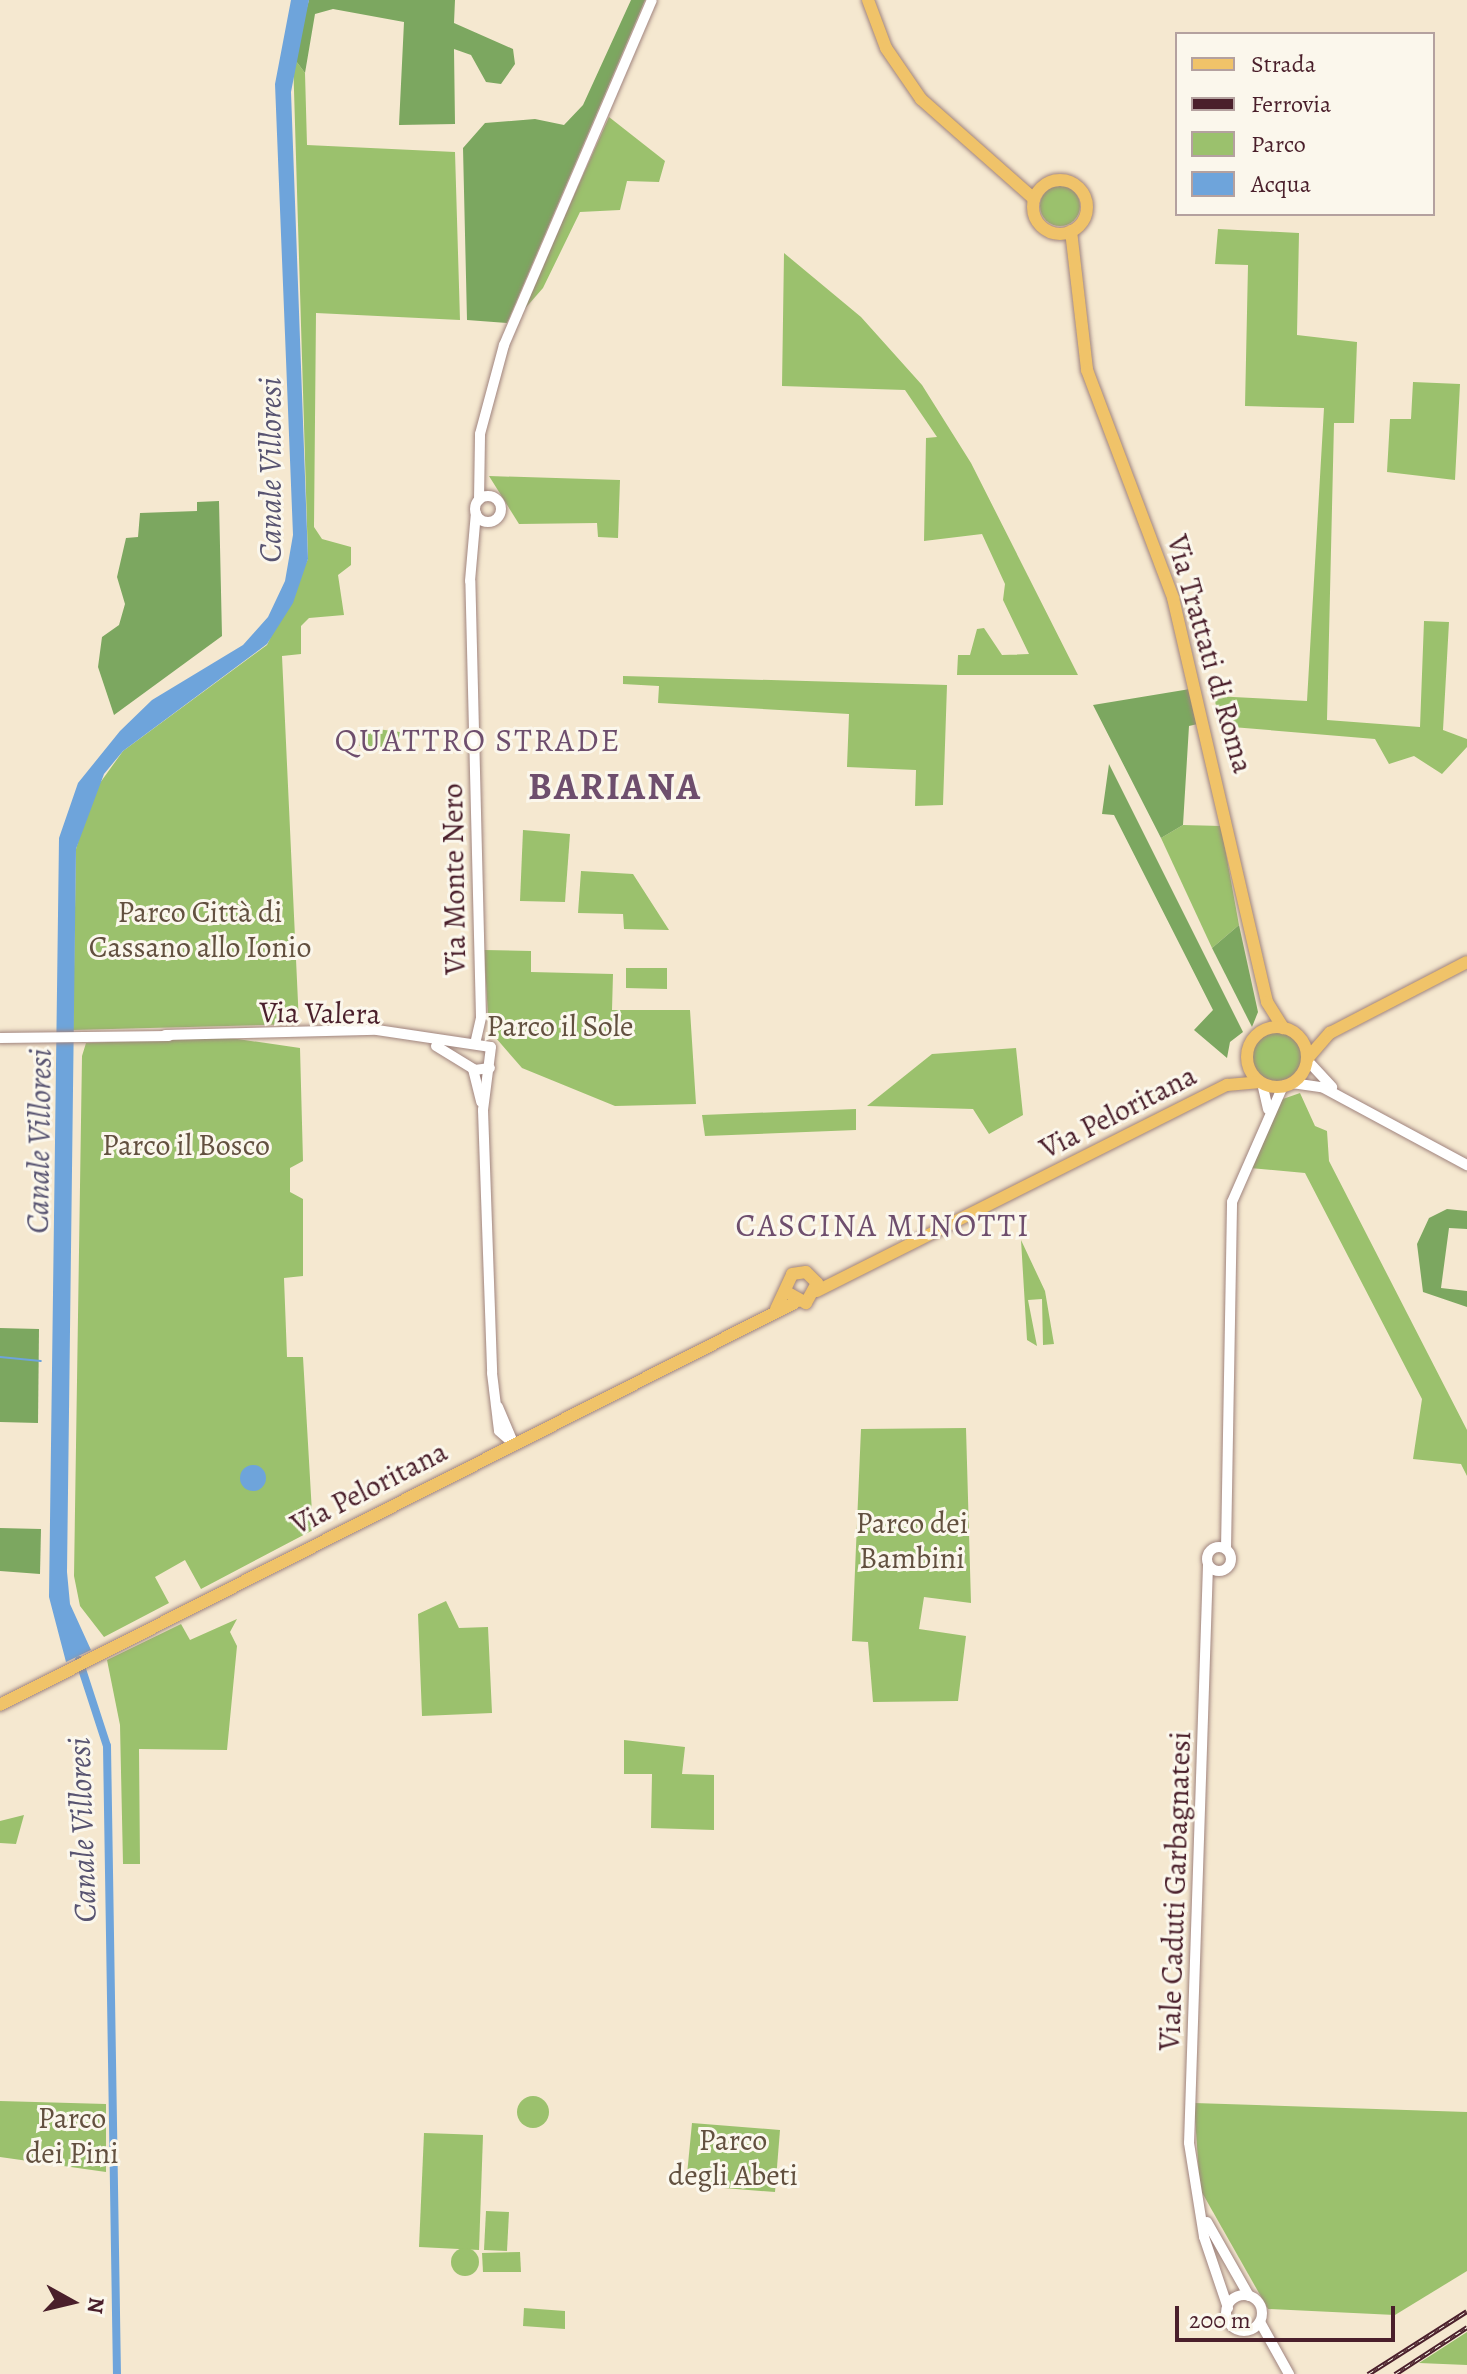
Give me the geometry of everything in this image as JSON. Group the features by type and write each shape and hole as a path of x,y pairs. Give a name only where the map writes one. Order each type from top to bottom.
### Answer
{"main road":[{"path":"868,0 895,64 937,116 1009,170 1034,199 1037,220 1055,233 1071,231 1084,219 1086,198 1071,182 1048,182 1009,170"},
{"path":"1034,199 1048,182"},
{"name":"Via Trattati di Roma","path":"1071,231 1071,279"},
{"name":"Via Trattati di Roma","path":"1055,233 1071,279 1087,370 1173,598 1202,697 1267,1002 1283,1028"},
{"path":"1402,995 1326,1036 1288,1085 1261,1082 1248,1055 1263,1031 1283,1028 1296,1034 1316,1033 1467,962"},
{"name":"Via Trattati di Roma","path":"1263,1031 1267,1002"},
{"path":"1296,1034 1307,1059"},
{"name":"Via Peloritana","path":"1227,1085 1248,1055"},
{"name":"Via Peloritana","path":"0,1705 796,1302 816,1284 1032,1184 1227,1085 1261,1082"},
{"name":"Via Peloritana","path":"660,1372 776,1309 792,1274 816,1284"},
{"path":"786,1292 796,1302"}],"street":[{"path":"493,496 479,500 477,462 504,345 652,0"},
{"path":"472,548 501,508 477,462"},
{"name":"Via Monte Nero","path":"471,1067 481,1017 472,548 479,500"},
{"path":"476,513 490,522"},
{"name":"Via Monte Nero","path":"481,1017 491,1047"},
{"name":"Via Valera","path":"165,1035 366,1030 491,1047"},
{"name":"Via Valera","path":"0,1038 379,1036 436,1046 471,1067"},
{"path":"491,1047 483,1110 494,1398 499,1431 513,1443"},
{"path":"1307,1059 1366,1110"},
{"path":"483,1110 471,1067 490,1068"},
{"path":"1261,1082 1268,1111"},
{"path":"1223,1519 1208,1565 1223,1571 1231,1561 1226,1549 1223,1519 1232,1198 1268,1111 1288,1085 1322,1087 1467,1165"},
{"path":"1211,1550 1226,1549"},
{"name":"Viale Caduti Garbagnatesi","path":"1208,1565 1210,1598 1189,2126 1195,2186 1228,2308"},
{"name":"Viale Caduti Garbagnatesi","path":"1210,1598 1223,1571"},
{"name":"Viale Caduti Garbagnatesi","path":"1195,2186 1210,2230 1249,2296"},
{"path":"1279,2359 1249,2331 1232,2326 1228,2308 1249,2296 1260,2305 1260,2322 1289,2374"},
{"path":"1249,2331 1260,2322"}],"green space":[{"path":"309,0 455,0 454,23 513,49 515,64 501,84 486,82 471,55 454,49 455,124 399,125 404,22 333,9 315,14 305,73 293,57"},
{"path":"631,0 645,0 507,323 467,320 463,148 485,123 535,119 564,125 583,105"},
{"name":"Parco Città di Cassano allo Ionio","path":"293,57 305,73 307,145 455,152 460,320 316,313 314,527 322,539 351,547 351,565 338,575 344,615 309,618 301,626 301,654 282,656 299,1024 73,1030 76,849 92,794 123,751 267,645 308,559"},
{"path":"609,117 665,161 659,182 627,181 620,210 580,212 543,288 522,312"},
{"path":"1060,186 1074,192 1080,206 1074,220 1060,226 1046,220 1040,206 1046,192"},
{"path":"1218,229 1299,233 1297,335 1357,342 1354,423 1334,423 1327,720 1420,727 1424,621 1449,622 1443,730 1467,739 1467,747 1442,774 1414,756 1389,764 1375,739 1220,726 1214,696 1307,701 1324,408 1245,406 1248,265 1215,264"},
{"path":"784,253 861,317 922,385 971,463 1078,675 957,675 958,655 970,655 977,629 984,628 1002,655 1029,654 1003,600 1005,584 982,534 924,541 926,438 937,437 905,390 782,386"},
{"path":"1413,382 1460,384 1455,480 1387,472 1390,419 1411,419"},
{"path":"489,476 620,480 618,538 598,537 597,523 519,524"},
{"path":"219,501 222,636 114,715 98,667 102,637 119,625 125,604 117,577 126,538 138,537 140,513 197,511 197,502"},
{"path":"623,676 947,685 943,805 915,806 916,770 847,767 849,714 658,703 659,686 623,684"},
{"path":"1190,689 1202,723 1189,726 1183,825 1161,838 1093,705"},
{"path":"362,727 400,732 398,751 359,746"},
{"path":"1109,764 1243,1032 1230,1042 1227,1058 1194,1030 1213,1010 1114,815 1102,814"},
{"path":"1183,825 1221,826 1239,925 1212,948 1161,838"},
{"path":"523,830 570,834 565,902 520,901"},
{"path":"581,871 633,874 669,930 624,929 623,914 578,913"},
{"path":"1239,925 1258,1012 1252,1027 1212,948"},
{"name":"Parco il Sole","path":"484,950 531,951 531,972 613,974 612,1010 690,1010 696,1104 615,1106 522,1068 489,1030"},
{"path":"626,968 667,968 667,989 626,988"},
{"path":"1276,1030 1295,1038 1303,1057 1295,1076 1276,1084 1257,1076 1249,1057 1257,1038"},
{"name":"Parco il Bosco","path":"224,1037 300,1048 303,1161 290,1168 290,1192 303,1199 303,1276 284,1278 287,1357 303,1357 313,1530 201,1589 185,1560 155,1577 169,1603 104,1637 80,1606 74,1576 82,1056 86,1043"},
{"path":"1016,1048 1023,1115 989,1134 973,1109 867,1106 932,1054"},
{"path":"1300,1093 1315,1126 1327,1131 1329,1161 1467,1430 1467,1476 1461,1464 1413,1459 1422,1399 1305,1173 1250,1168 1280,1100"},
{"path":"856,1109 856,1130 705,1136 702,1115"},
{"path":"1447,1209 1467,1211 1467,1229 1449,1228 1441,1288 1467,1291 1467,1307 1423,1292 1417,1244 1429,1218"},
{"path":"1021,1240 1045,1291 1054,1344 1043,1345 1042,1299 1028,1300 1037,1346 1027,1340"},
{"path":"0,1328 39,1329 38,1423 0,1422"},
{"name":"Parco dei Bambini","path":"966,1428 971,1603 924,1597 919,1629 966,1636 958,1701 873,1702 868,1642 852,1641 861,1429"},
{"path":"0,1528 41,1529 40,1574 0,1571"},
{"path":"446,1601 459,1628 488,1627 492,1713 422,1716 418,1614"},
{"path":"237,1619 230,1632 237,1646 227,1750 139,1749 140,1864 123,1864 120,1725 107,1660 181,1624 190,1640"},
{"path":"624,1740 685,1747 682,1774 714,1775 714,1830 651,1828 652,1774 624,1774"},
{"path":"24,1815 16,1844 0,1843 0,1821"},
{"path":"533,2096 544,2101 549,2112 544,2123 533,2128 522,2123 517,2112 522,2101"},
{"name":"Parco dei Pini","path":"0,2101 106,2104 106,2172 0,2157"},
{"path":"1194,2103 1467,2112 1467,2271 1395,2315 1268,2309 1200,2189"},
{"name":"Parco degli Abeti","path":"692,2123 780,2130 775,2192 686,2185"},
{"path":"424,2133 483,2135 479,2250 419,2247"},
{"path":"486,2211 509,2212 507,2251 484,2250"},
{"path":"465,2248 475,2252 479,2262 475,2272 465,2276 455,2272 451,2262 455,2252"},
{"path":"520,2252 521,2272 483,2272 482,2253"},
{"path":"524,2308 565,2311 565,2329 523,2326"},
{"path":"1467,2332 1467,2365 1419,2363"}],"water":[{"path":"291,0 309,0 291,92 308,559 293,603 267,644 123,751 104,774 76,849 67,1572 70,1604 91,1650 66,1662 49,1597 59,838 78,783 120,731 152,700 243,645 268,617 285,581 293,535 275,84"},
{"path":"253,1465 262,1469 266,1478 262,1487 253,1491 244,1487 240,1478 244,1469"}],"waterway":[{"path":"0,1357 41,1361"},
{"name":"Canale Villoresi","path":"79,1660 107,1746 117,2374"}],"railway":[{"path":"1368,2374 1467,2311"},
{"path":"1395,2374 1467,2327"}],"district":[{"name":"QUATTRO STRADE","path":"478,740"},
{"name":"BARIANA","path":"615,787"},
{"name":"CASCINA MINOTTI","path":"883,1225"}]}
